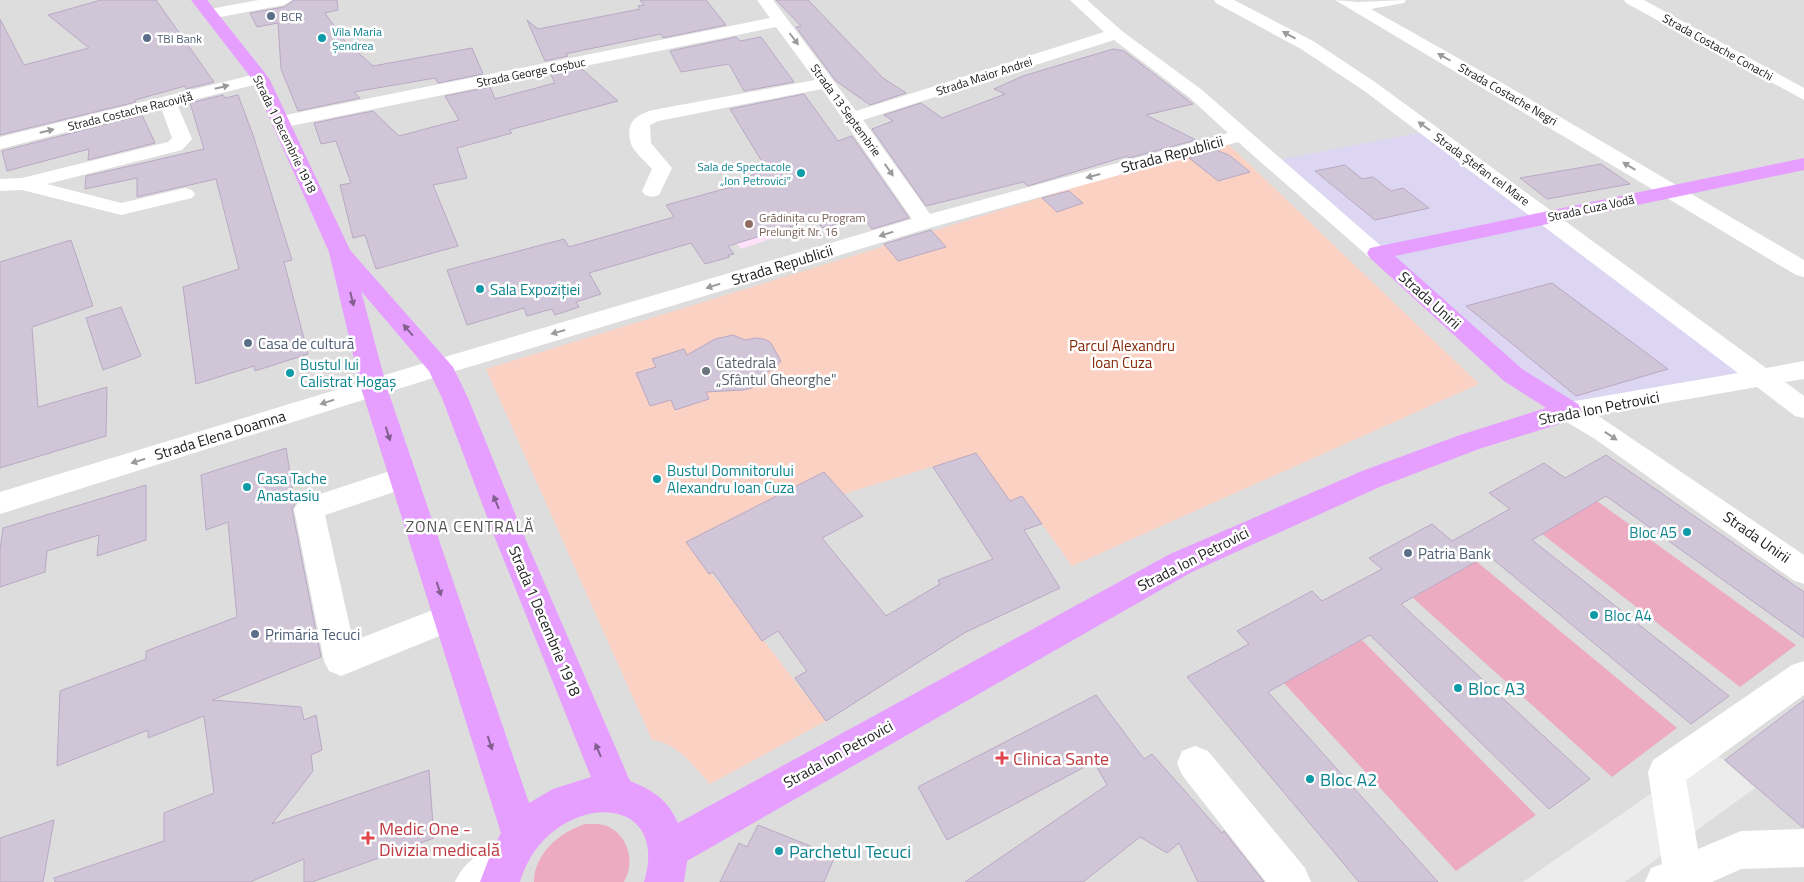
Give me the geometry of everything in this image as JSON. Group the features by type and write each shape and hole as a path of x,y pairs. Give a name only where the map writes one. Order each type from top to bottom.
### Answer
{"main road":[{"name":"Strada 1 Decembrie 1918","path":"204,7 260,78 340,252 374,388 448,618 510,859"},
{"name":"Strada Cuza Vodă","path":"1378,253 1804,164"},
{"name":"Strada 1 Decembrie 1918","path":"340,252 440,367 455,398 472,445 617,795"},
{"name":"Strada Unirii","path":"1378,253 1513,375 1569,411"},
{"name":"Strada Ion Petrovici","path":"666,866 1181,563 1253,529 1398,467 1495,432 1569,411"},
{"path":"510,859 537,819 569,800 597,793 617,795 636,801 651,813 662,830 666,866"}],"street":[{"path":"204,7 284,0"},
{"name":"Strada 13 Septembrie","path":"765,0 827,83 925,222"},
{"name":"Strada Unirii","path":"1078,0 1116,34 1196,94 1378,253"},
{"name":"Strada Ștefan cel Mare","path":"1222,0 1323,55 1369,86 1548,217 1804,409"},
{"path":"1350,3 1398,0"},
{"name":"Strada Costache Conachi","path":"1632,0 1804,96"},
{"name":"Strada Costache Negri","path":"1350,3 1804,270"},
{"name":"Strada George Coșbuc","path":"281,122 780,21"},
{"name":"Strada Maior Andrei","path":"852,118 1116,34"},
{"name":"Strada Costache Racoviță","path":"0,143 260,78"},
{"path":"652,190 662,168 641,144 640,122 654,116 827,83"},
{"path":"0,185 22,184 175,146 182,139 167,102"},
{"name":"Strada Republicii","path":"440,367 925,222 1241,135"},
{"path":"22,184 121,209 186,194"},
{"name":"Strada Elena Doamna","path":"0,503 440,367"},
{"name":"Strada Ion Petrovici","path":"1569,411 1804,370"},
{"name":"Strada Unirii","path":"1569,411 1605,432 1804,571"},
{"path":"402,478 309,509 341,661 448,618"},
{"path":"1804,676 1666,772 1674,878 1741,850 1804,848"},
{"path":"1195,763 1291,882"},
{"path":"475,882 510,859"}],"shaded area":[{"path":"0,0 1804,0 1804,882 0,882"},
{"path":"1424,132 1743,372 1551,408 1277,160"},
{"name":"Grădinița cu Program Prelungit Nr. 16","path":"761,206 783,232 782,235 741,249 717,219"},
{"path":"1597,501 1796,645 1740,687 1542,534"},
{"path":"1476,561 1677,728 1612,777 1413,598"},
{"path":"1362,640 1536,815 1456,871 1284,683"},
{"path":"1713,751 1755,788 1625,882 1523,882"},
{"path":"585,824 609,827 621,837 628,851 629,859 629,867 624,882 534,882 538,862 550,846 566,832"}],"green space":[{"name":"Parcul Alexandru Ioan Cuza","path":"1225,141 1479,384 1072,566 1022,496 1010,501 976,453 844,494 824,472 687,542 826,721 710,784 677,750 669,745 652,740 486,369"}],"building":[{"path":"101,0 156,0 214,82 186,89 185,86 135,100 136,102 0,135 0,19 24,65 89,48 48,15"},
{"path":"294,0 337,0 338,10 325,13 344,40 373,66 472,48 483,74 438,83 435,78 354,92 360,98 298,111 281,69 278,23 257,27 250,13 284,7"},
{"path":"640,0 706,0 726,25 663,38 661,34 565,54 568,56 545,61 527,20 538,29 640,9 638,6 644,5"},
{"path":"776,0 808,0 883,78 906,93 870,105 836,81 796,27 801,26"},
{"path":"736,37 740,41 761,37 794,82 744,91 729,64 681,72 670,51"},
{"path":"1113,49 1124,51 1193,104 1146,115 1196,140 1129,158 1127,156 1028,186 1023,182 926,206 872,129 893,121 884,115 921,103 942,118 1005,94 994,89 1023,76"},
{"path":"582,69 618,101 509,130 512,133 457,148 467,178 433,185 458,246 376,269 365,235 353,238 340,185 351,183 336,141 321,144 314,123 373,111 399,136 459,120 445,96 490,87 495,99 555,83 551,75"},
{"path":"804,94 838,141 852,136 909,218 872,229 863,217 822,228 816,219 728,246 734,254 728,255 730,257 705,264 691,243 589,273 601,294 576,302 579,307 555,315 552,309 527,316 524,308 467,325 447,270 564,239 569,247 674,217 666,205 735,186 731,182 767,170 730,109"},
{"path":"223,95 225,98 238,95 253,135 292,260 284,262 308,354 255,371 254,366 196,384 183,287 239,269 216,179 137,197 137,178 85,189 86,176 204,149 190,103"},
{"path":"142,115 155,143 88,160 89,149 7,171 2,151"},
{"path":"1216,150 1229,155 1250,172 1218,181 1189,158"},
{"path":"1601,164 1630,184 1547,199 1520,178"},
{"path":"1345,165 1362,179 1373,177 1391,191 1403,188 1429,208 1375,220 1315,171"},
{"path":"1069,191 1083,203 1057,212 1042,198"},
{"path":"931,230 946,247 898,261 884,244"},
{"path":"71,240 93,306 32,327 38,407 107,387 106,436 0,468 0,262"},
{"path":"1552,283 1668,369 1576,396 1466,306"},
{"path":"121,307 141,356 103,370 86,318"},
{"name":"Catedrala „Sfântul Gheorghe\"","path":"733,335 745,340 756,338 770,342 781,361 774,369 769,371 760,383 752,388 706,392 709,399 675,410 671,400 650,406 636,373 656,367 652,359 684,349 687,355 715,339"},
{"path":"286,448 295,504 292,509 321,657 212,700 301,707 304,720 316,715 322,750 311,755 313,771 272,824 429,770 434,838 312,882 304,882 304,859 250,882 55,882 54,878 164,841 164,813 214,793 204,716 148,738 148,730 57,766 60,691 146,659 146,651 237,617 228,522 206,530 201,475"},
{"path":"976,453 1010,501 1022,496 1042,524 1024,530 1060,588 966,632 826,721 795,678 807,671 778,631 762,641 713,572 709,574 686,542 824,472 863,516 822,538 886,616 940,584 938,580 993,559 933,467"},
{"path":"1606,455 1804,592 1804,638 1606,496 1532,540 1729,696 1691,724 1488,555 1401,604 1590,779 1549,809 1370,635 1268,692 1438,882 1359,882 1187,677 1249,644 1237,631 1312,591 1322,601 1382,569 1369,558 1432,524 1452,541 1510,509 1489,493 1544,463 1565,478"},
{"path":"146,485 146,540 97,556 99,535 47,551 45,572 0,587 0,550 3,528"},
{"path":"1096,695 1144,759 1152,754 1222,833 1224,831 1264,882 1198,882 1179,843 1167,853 1140,837 1083,882 965,882 1107,785 1094,762 947,840 918,787"},
{"path":"1804,700 1804,827 1802,827 1725,760"},
{"path":"54,820 43,882 0,882 0,838"},
{"name":"Parchetul Tecuci","path":"758,825 835,856 824,882 720,882 739,843 747,847"}],"place":[{"name":"BCR","path":"271,16"},
{"name":"TBI Bank","path":"147,38"},
{"name":"Vila Maria Șendrea","path":"322,38"},
{"name":"Sala de Spectacole „Ion Petrovici”","path":"801,173"},
{"name":"Grădinița cu Program Prelungit Nr. 16","path":"749,224"},
{"name":"Sala Expoziției","path":"480,289"},
{"name":"Casa de cultură","path":"248,343"},
{"name":"Catedrala „Sfântul Gheorghe\"","path":"706,371"},
{"name":"Bustul lui Calistrat Hogaș","path":"290,373"},
{"name":"Bustul Domnitorului Alexandru Ioan Cuza","path":"657,479"},
{"name":"Casa Tache Anastasiu","path":"247,487"},
{"name":"Bloc A5","path":"1687,532"},
{"name":"Patria Bank","path":"1408,553"},
{"name":"Bloc A4","path":"1594,615"},
{"name":"Primăria Tecuci","path":"255,634"},
{"name":"Bloc A3","path":"1458,688"},
{"name":"Clinica Sante","path":"1002,758"},
{"name":"Bloc A2","path":"1310,779"},
{"name":"Medic One - Divizia medicală","path":"368,838"},
{"name":"Parchetul Tecuci","path":"779,851"}],"district":[{"name":"ZONA CENTRALĂ","path":"470,526"}]}
